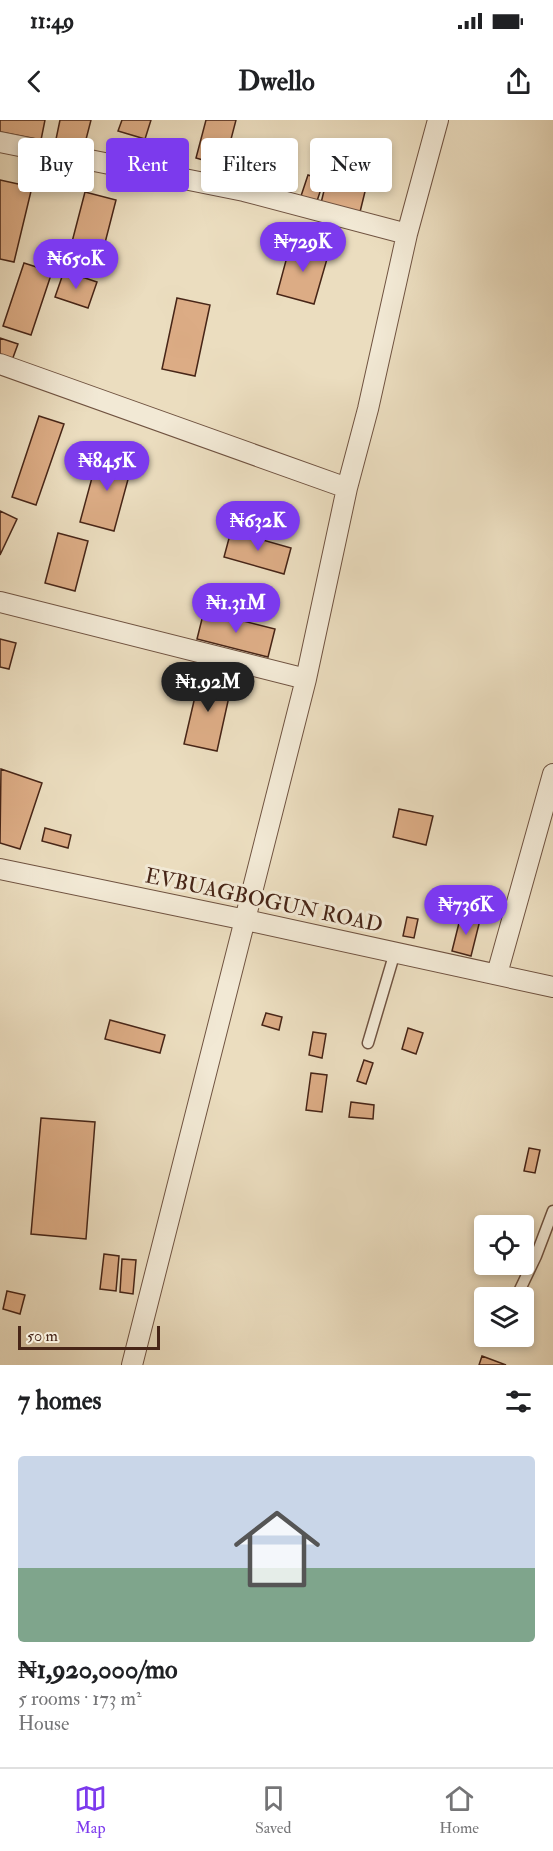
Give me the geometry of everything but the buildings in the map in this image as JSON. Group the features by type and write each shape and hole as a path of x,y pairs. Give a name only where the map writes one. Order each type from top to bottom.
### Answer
{"street":[{"path":"132,1365 306,679 347,488 368,409 407,234 438,120"},
{"path":"0,142 244,191 407,234"},
{"path":"0,364 347,488"},
{"path":"0,602 306,679"},
{"path":"497,974 553,774"},
{"name":"EVBUAGBOGUN ROAD","path":"0,869 553,987"}],"lane":[{"path":"368,1043 395,952"},
{"path":"521,1287 553,1211"}]}
